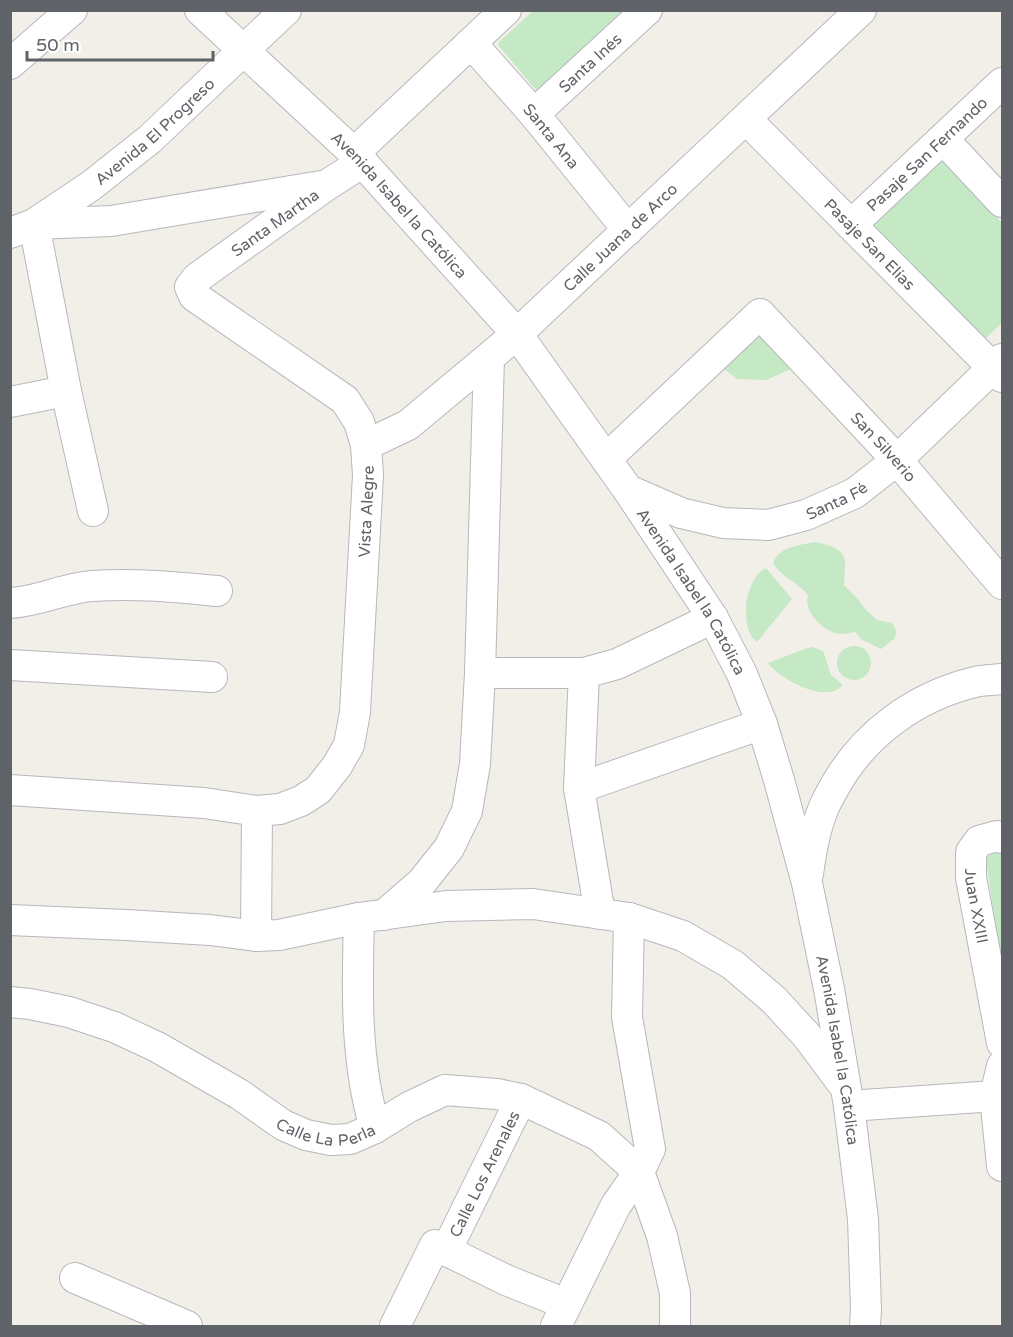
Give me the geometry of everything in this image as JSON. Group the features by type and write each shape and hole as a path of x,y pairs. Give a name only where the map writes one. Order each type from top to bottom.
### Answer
{"street":[{"path":"13,58 72,10"},
{"name":"Avenida Isabel la Católica","path":"200,10 359,158 517,334 628,490 712,618 742,674 762,724 807,883 829,989 848,1097 863,1218 865,1326"},
{"name":"Avenida El Progreso","path":"22,228 92,185 150,139 286,10"},
{"name":"Santa Martha","path":"190,287 197,278 327,184 359,158 506,10"},
{"name":"Calle Juana de Arco","path":"366,445 408,425 517,334 861,10"},
{"name":"Santa Inés","path":"534,114 638,13"},
{"name":"Santa Ana","path":"471,43 534,114 628,230"},
{"name":"Pasaje San Fernando","path":"851,225 1002,83"},
{"name":"Pasaje San Elías","path":"746,119 851,225 999,368"},
{"path":"942,139 1002,202"},
{"path":"93,511 66,391 22,228 111,221 327,184"},
{"name":"Vista Alegre","path":"190,287 194,296 345,400 359,422 366,445 368,475 355,712 349,745 337,766 318,790 280,809 257,811"},
{"name":"San Silverio","path":"606,459 760,314 897,460 1002,584"},
{"path":"375,1128 367,1102 358,1035 371,917 422,882 449,848 467,811 475,764 480,673 489,358"},
{"name":"Santa Fé","path":"628,490 681,513 723,523 768,525 806,515 855,493 897,460 999,368"},
{"path":"10,402 66,391"},
{"path":"10,603 23,603 90,586 172,587 218,591"},
{"path":"480,673 584,673 617,664 712,618"},
{"path":"10,665 212,677"},
{"path":"441,1248 506,1280 561,1315 616,1205 639,1172 650,1149 627,1017 614,916 579,788 584,673"},
{"path":"807,883 812,843 824,805 844,770 870,739 902,713 938,694 976,682 1002,679"},
{"path":"579,788 762,724"},
{"path":"10,790 204,803 257,811 256,936"},
{"name":"Juan XXIII","path":"991,839 971,852 971,878 1002,1043"},
{"path":"10,920 210,930 256,936 279,935 371,917 446,906 533,904 614,916 683,936 733,965 774,1000 807,1036 848,1097 999,1098"},
{"name":"Calle La Perla","path":"10,1002 69,1012 157,1047 239,1094 283,1125 306,1135 331,1140 350,1139 445,1090 497,1094 520,1099 599,1136 639,1172"},
{"path":"1002,1066 999,1098 1002,1166"},
{"name":"Calle Los Arenales","path":"395,1326 441,1248 520,1099"},
{"path":"639,1172 662,1236 675,1293 675,1326"},
{"path":"75,1278 187,1326"}],"green space":[{"path":"533,11 622,11 627,16 541,96 498,45"},
{"path":"937,160 944,160 1002,223 1002,323 985,339 876,233 873,222"},
{"path":"751,337 765,337 799,365 767,380 737,379 719,365"},
{"path":"815,542 830,546 843,554 845,559 844,585 877,620 892,623 897,632 894,639 881,649 861,639 855,632 838,634 829,631 810,612 808,595 773,563 785,550"},
{"path":"766,568 792,599 757,642 747,626 746,604 753,582"},
{"path":"854,646 866,651 871,663 866,675 854,680 842,675 837,663 842,651"},
{"path":"813,647 823,651 831,675 843,685 837,690 819,692 799,686 789,681 768,663"},
{"path":"1002,845 1002,975 986,859 993,849"}]}
